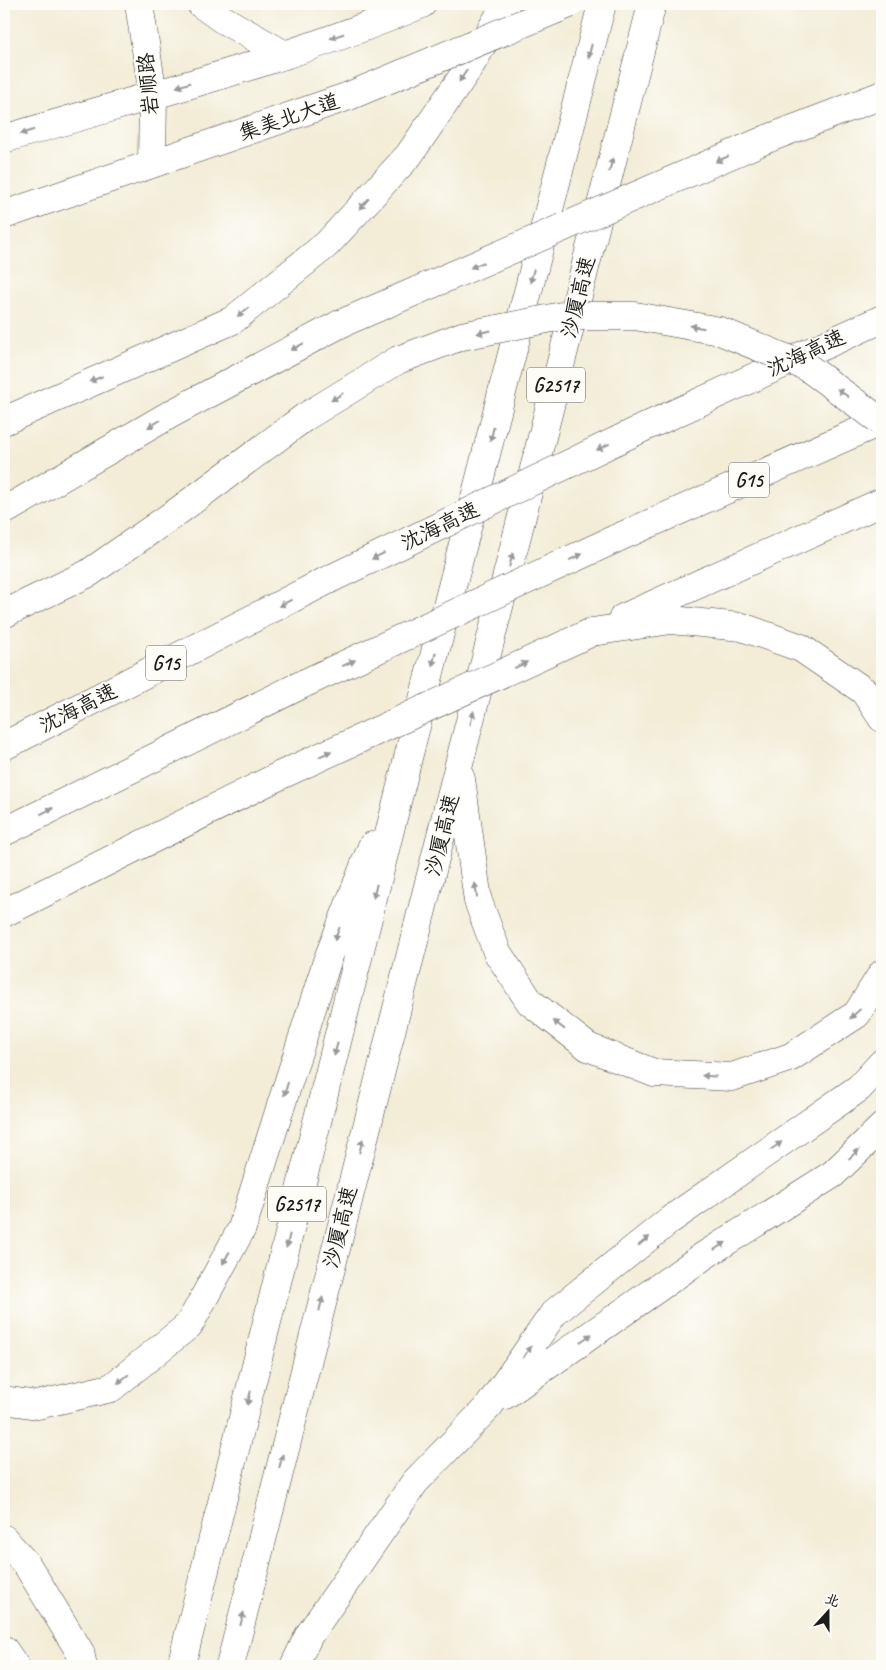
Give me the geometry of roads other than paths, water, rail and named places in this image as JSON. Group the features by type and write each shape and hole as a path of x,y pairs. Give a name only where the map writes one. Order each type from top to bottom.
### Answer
{"main road":[{"name":"岩顺路","path":"139,4 152,94 152,164"},
{"path":"201,4 222,19 284,55"},
{"path":"4,139 284,55 422,4"},
{"path":"4,421 233,320 327,244 409,155 470,66 506,4"},
{"name":"集美北大道","path":"4,216 349,96 569,4"},
{"name":"G2517","path":"181,1666 412,742 602,4"},
{"name":"沙厦高速","path":"230,1666 652,4"},
{"path":"4,511 168,415 340,324 767,139 882,95"},
{"path":"4,614 89,573 305,417 398,360 462,336 562,316 635,316 720,331 807,367 882,422"},
{"name":"沈海高速","path":"4,746 328,580 647,426 882,318"},
{"name":"G15","path":"4,832 305,683 615,539 882,422"},
{"path":"4,913 281,775 592,632 882,502"},
{"path":"592,632 671,620 742,628 801,648 864,691 882,718"},
{"path":"4,1400 37,1405 111,1388 190,1325 242,1228 327,961 412,742"},
{"path":"460,765 478,901 497,952 530,1002 588,1047 654,1073 732,1077 791,1057 857,1014 882,974"},
{"path":"294,1666 309,1635 415,1482 489,1406 554,1313 670,1220 859,1088 882,1063"},
{"path":"489,1406 705,1255 833,1174 882,1127"},
{"path":"4,1540 27,1565 80,1652 83,1666"},
{"path":"4,1650 15,1666"}]}
